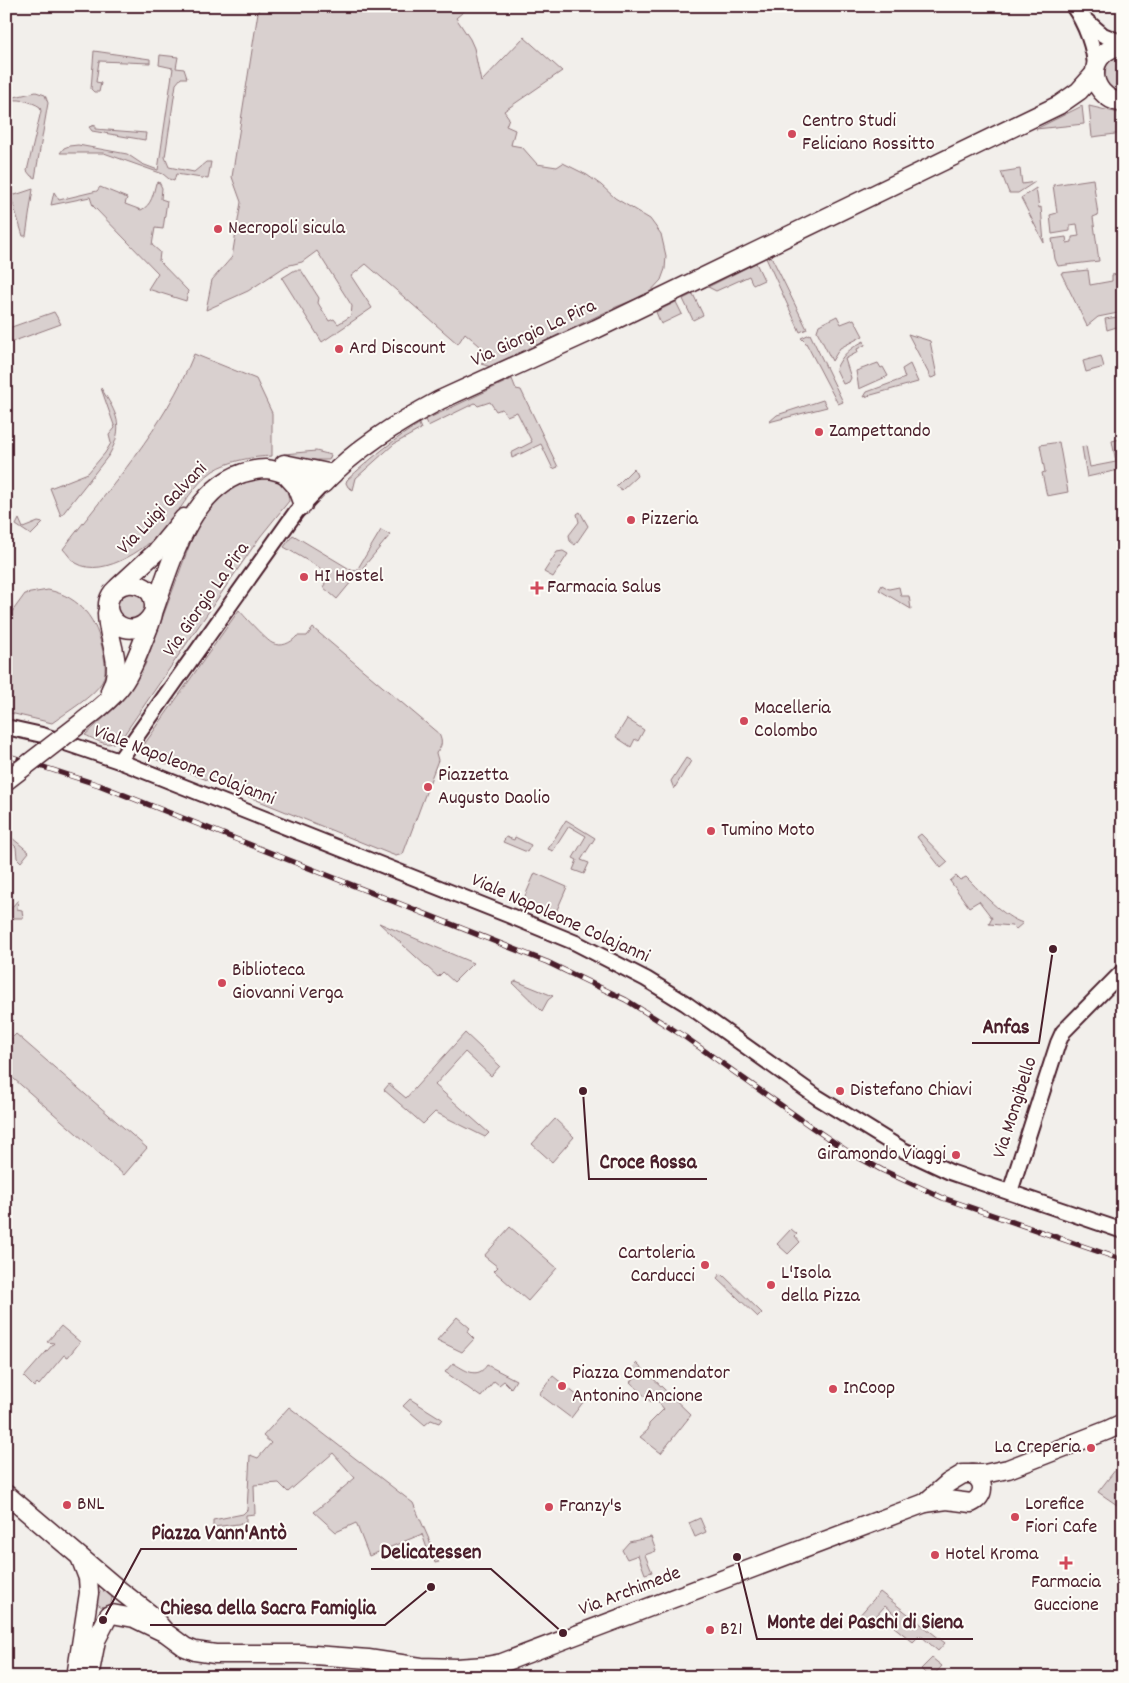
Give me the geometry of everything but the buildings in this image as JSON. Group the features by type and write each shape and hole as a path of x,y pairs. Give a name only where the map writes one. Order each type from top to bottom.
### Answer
{"main road":[{"path":"1118,102 1102,93 1095,80 1095,71 1098,60 1104,53 1112,48 1123,45"},
{"path":"1059,105 1079,91 1095,71"},
{"path":"1059,105 1096,98 1118,102"},
{"name":"Via Giorgio La Pira","path":"328,479 381,434 440,400 603,325 1059,105"},
{"name":"Via Luigi Galvani","path":"113,594 160,547 206,489 228,473 268,463 280,464 328,479"},
{"name":"Via Luigi Galvani","path":"80,723 119,689 134,662 187,526 204,501 215,490 237,475 264,469 282,471 310,484 328,479"},
{"path":"282,471 296,486 303,505"},
{"path":"6,781 80,723 108,694 117,674 106,614 113,594 124,584 132,583 145,588 153,599 153,614 144,625 137,628 122,628 111,618 108,610 113,594"},
{"path":"925,1503 940,1489 964,1476 1008,1469 1123,1423"},
{"path":"925,1503 947,1500 971,1503 976,1501 982,1488 1008,1469"},
{"path":"964,1476 979,1480 982,1488"},
{"path":"961,1502 954,1497 952,1486 964,1476"},
{"path":"6,1494 116,1588 150,1614 166,1633"},
{"name":"Via Archimede","path":"166,1633 185,1647 195,1651 215,1654 301,1654 368,1659 421,1667 456,1668 486,1666 502,1663 570,1638 925,1503"},
{"path":"76,1677 89,1597 98,1584 107,1583 116,1588 121,1602 117,1610 102,1616 90,1608 89,1597 88,1578 80,1557"},
{"path":"110,1614 134,1618 166,1633"},
{"path":"89,1677 96,1640 110,1614"}],"street":[{"path":"1076,11 1103,35 1123,45"},
{"path":"1076,11 1094,52 1095,71"},
{"name":"Via Giorgio La Pira","path":"119,761 237,594 303,505 328,479"},
{"name":"Viale Napoleone Colajanni","path":"6,727 42,735 119,761 508,914 576,943 646,979 685,1003 817,1097 903,1150 950,1172 1123,1231"},
{"name":"Via Mongibello","path":"1010,1192 1063,1032 1123,971"}],"shaded area":[{"path":"259,6 470,6 456,18 474,48 481,82 524,37 562,71 504,111 509,118 506,126 515,130 511,145 522,147 537,164 557,167 563,163 587,175 615,198 650,219 661,234 666,256 665,269 661,280 648,294 616,307 491,367 481,364 494,358 465,333 458,344 366,264 351,276 372,308 322,342 282,278 295,270 301,270 319,298 318,303 329,321 334,319 338,324 351,316 352,306 317,251 302,262 286,266 248,291 206,310 212,280 232,257 241,202 232,177"},
{"path":"94,51 150,59 150,63 99,61 96,82 101,83 99,92 94,92 91,89"},
{"path":"160,55 178,57 176,68 184,69 187,78 181,78 176,84 165,157 169,167 194,172 206,162 211,162 208,179 176,174 174,181 163,174 104,153 60,153 64,148 78,145 127,154 142,164 158,170 173,68 159,65"},
{"path":"1118,55 1123,55 1123,94 1110,87 1104,77 1107,65"},
{"path":"36,92 45,95 48,103 35,178 27,171 41,111 40,107 24,101 6,101 6,99"},
{"path":"1082,106 1084,124 1036,129"},
{"path":"1089,106 1123,114 1123,133 1092,137"},
{"path":"95,125 95,129 146,133 145,140 92,131 89,127"},
{"path":"1020,169 1022,184 1035,182 1018,193 1009,193 1001,172"},
{"path":"1093,179 1098,215 1093,217 1099,261 1058,266 1052,239 1066,237 1067,243 1072,242 1072,237 1079,236 1077,224 1070,225 1070,231 1052,234 1050,215 1057,213 1053,185"},
{"path":"159,182 162,188 161,199 167,201 163,229 155,228 152,245 160,252 159,261 188,291 186,301 148,289 158,273 93,206 90,197 51,205 54,192 59,200 97,191 100,187 127,198 125,204 141,210 150,202 156,183"},
{"path":"1036,188 1039,208 1041,207 1044,243 1021,198"},
{"path":"33,189 26,236 23,236 11,197 6,198 6,193 15,195"},
{"path":"771,256 807,329 800,332 766,258"},
{"path":"756,263 764,280 753,285 749,276 716,291 708,287"},
{"path":"1088,270 1090,285 1112,281 1112,275 1123,273 1123,312 1098,317 1087,326 1061,273"},
{"path":"693,294 703,315 693,320 683,299"},
{"path":"676,302 682,314 661,324 656,312"},
{"path":"54,312 61,324 6,344 6,329"},
{"path":"837,316 841,324 854,319 863,336 840,348 832,361 817,331 819,325"},
{"path":"1123,316 1123,325 1107,330 1105,319"},
{"path":"810,334 843,402 838,404 806,343 801,338"},
{"path":"908,334 930,341 937,376 931,378"},
{"path":"864,341 865,345 857,349 858,352 845,359 851,378 849,382 843,384 836,369 838,364 847,353"},
{"path":"194,354 256,379 272,413 272,456 242,460 227,464 213,471 194,489 169,524 151,541 127,558 100,567 87,567 76,563 63,549 152,431 168,407"},
{"path":"1101,356 1104,367 1086,372 1083,361"},
{"path":"878,363 881,368 883,367 888,376 859,389 856,371"},
{"path":"910,364 918,382 864,397 867,392 905,378 902,369"},
{"path":"512,379 516,389 521,390 558,467 553,469 541,444 512,458 511,453 532,442 517,412 507,416 502,409 496,411 490,402 478,406 475,403 428,426 425,420"},
{"path":"101,388 115,413 118,428 117,436 109,455 61,516 50,488 88,473 111,443 109,435 115,428"},
{"path":"823,400 827,407 769,422 777,415"},
{"path":"419,424 421,429 394,444 356,478 353,490 348,487 347,480 356,472 391,443"},
{"path":"1120,439 1123,448 1123,469 1087,477 1082,447 1086,446 1090,467 1116,462 1112,441"},
{"path":"1059,442 1068,492 1047,496 1042,473 1045,472 1040,445"},
{"path":"316,451 331,455 329,460 286,458 284,454"},
{"path":"634,468 637,476 622,490 616,486"},
{"path":"262,476 281,484 288,495 289,501 260,537 121,739 107,744 85,735 116,707 127,694 145,665 201,514 231,486"},
{"path":"580,512 588,526 575,545 570,541 569,535 579,522 577,514"},
{"path":"19,519 23,528 38,522 43,523 31,535 16,525"},
{"path":"381,530 390,535 337,599 323,587 325,584 320,568 284,547 293,535 353,571 357,570"},
{"path":"563,551 568,554 553,577 544,572 557,552"},
{"path":"882,585 889,589 899,587 901,596 909,596 911,609 879,590"},
{"path":"48,590 70,598 92,620 100,640 105,667 104,678 98,688 52,723 6,712 6,620 25,594"},
{"path":"132,590 144,598 145,606 142,615 132,621 118,616 116,598"},
{"path":"239,610 265,638 279,645 292,641 297,636 307,636 313,628 439,734 441,746 436,753 438,760 403,854 396,856 388,853 140,753"},
{"path":"627,719 644,730 638,741 635,739 631,747 616,737"},
{"path":"686,758 691,761 674,789 671,781"},
{"path":"566,820 595,838 581,860 589,863 584,874 573,870 577,860 573,858 586,836 569,826 553,851 548,849"},
{"path":"6,833 29,852 21,862 17,858 16,847 6,838"},
{"path":"921,834 948,862 941,868 917,837"},
{"path":"506,837 514,840 515,837 531,845 527,852 503,842"},
{"path":"535,873 567,887 553,919 524,907 522,903"},
{"path":"956,876 960,880 966,877 1000,910 1023,923 1016,929 1012,926 989,924 992,918 979,901 969,907 950,881"},
{"path":"18,900 17,909 22,910 23,918 6,918 6,914"},
{"path":"379,923 473,963 454,982 443,972 438,977"},
{"path":"516,981 553,996 548,1000 542,1011 513,983"},
{"path":"465,1033 500,1066 491,1076 465,1052 435,1085 489,1133 485,1137 435,1112 423,1124 384,1090 389,1084 406,1098"},
{"path":"16,1034 147,1148 124,1175 6,1072 6,1036 10,1040"},
{"path":"555,1119 574,1137 552,1162 532,1144"},
{"path":"510,1227 557,1268 528,1301 494,1271 498,1267 484,1256"},
{"path":"791,1229 797,1234 795,1236 800,1242 788,1254 777,1244"},
{"path":"721,1273 762,1313 758,1317 717,1278"},
{"path":"457,1317 470,1328 467,1332 474,1339 462,1352 437,1340"},
{"path":"61,1326 80,1342 68,1357 64,1355 39,1385 37,1383 34,1387 24,1377 54,1343 47,1342"},
{"path":"453,1363 466,1371 475,1373 483,1370 487,1365 516,1380 511,1388 504,1381 499,1385 494,1381 481,1397 445,1372"},
{"path":"637,1363 691,1415 661,1453 640,1437 648,1430 649,1424 664,1409 655,1398 651,1402 630,1382 637,1376 631,1369"},
{"path":"553,1376 584,1401 571,1418 539,1394"},
{"path":"410,1399 442,1419 439,1423 431,1420 425,1425 403,1406"},
{"path":"289,1407 413,1503 439,1562 435,1563 432,1553 429,1554 422,1534 369,1556 356,1523 336,1532 314,1512 355,1478 333,1453 288,1492 279,1483 254,1485 255,1514 246,1515 246,1523 213,1527 213,1520 243,1514 247,1510 250,1455 258,1458 271,1443 263,1436"},
{"path":"1123,1460 1123,1509 1098,1492"},
{"path":"700,1518 706,1532 695,1537 689,1523"},
{"path":"651,1537 656,1551 645,1555 652,1572 645,1574 638,1555 627,1559 622,1550 629,1542"},
{"path":"104,1591 110,1593 112,1599 110,1605 104,1607 98,1605 96,1599 98,1593"},
{"path":"880,1592 945,1643 938,1651 920,1635 913,1642 893,1626 899,1618 885,1606 868,1625 858,1617"},
{"path":"932,1658 942,1666 932,1677 929,1677 921,1669"}],"railway":[{"path":"6,755 99,785 547,962 626,1000 685,1037 847,1151 882,1170 943,1198 1123,1260"}],"place":[{"name":"Centro Studi Feliciano Rossitto","path":"792,134"},
{"name":"Necropoli sicula","path":"218,229"},
{"name":"Ard Discount","path":"339,349"},
{"name":"Zampettando","path":"819,432"},
{"name":"Pizzeria","path":"631,520"},
{"name":"HI Hostel","path":"304,577"},
{"name":"Farmacia Salus","path":"537,588"},
{"name":"Macelleria Colombo","path":"744,721"},
{"name":"Piazzetta Augusto Daolio","path":"428,787"},
{"name":"Tumino Moto","path":"711,831"},
{"name":"Anfas","path":"1053,949"},
{"name":"Biblioteca Giovanni Verga","path":"222,983"},
{"name":"Croce Rossa","path":"583,1091"},
{"name":"Distefano Chiavi","path":"840,1091"},
{"name":"Giramondo Viaggi","path":"956,1155"},
{"name":"Cartoleria Carducci","path":"705,1265"},
{"name":"L'Isola della Pizza","path":"771,1285"},
{"name":"Piazza Commendator Antonino Ancione","path":"562,1386"},
{"name":"InCoop","path":"833,1389"},
{"name":"La Creperia","path":"1091,1448"},
{"name":"BNL","path":"67,1505"},
{"name":"Franzy's","path":"549,1507"},
{"name":"Lorefice Fiori Cafe","path":"1015,1517"},
{"name":"Hotel Kroma","path":"935,1555"},
{"name":"Monte dei Paschi di Siena","path":"737,1557"},
{"name":"Farmacia Guccione","path":"1066,1563"},
{"name":"Chiesa della Sacra Famiglia","path":"431,1587"},
{"name":"Piazza Vann'Antò","path":"103,1620"},
{"name":"B21","path":"710,1630"},
{"name":"Delicatessen","path":"563,1633"}]}
